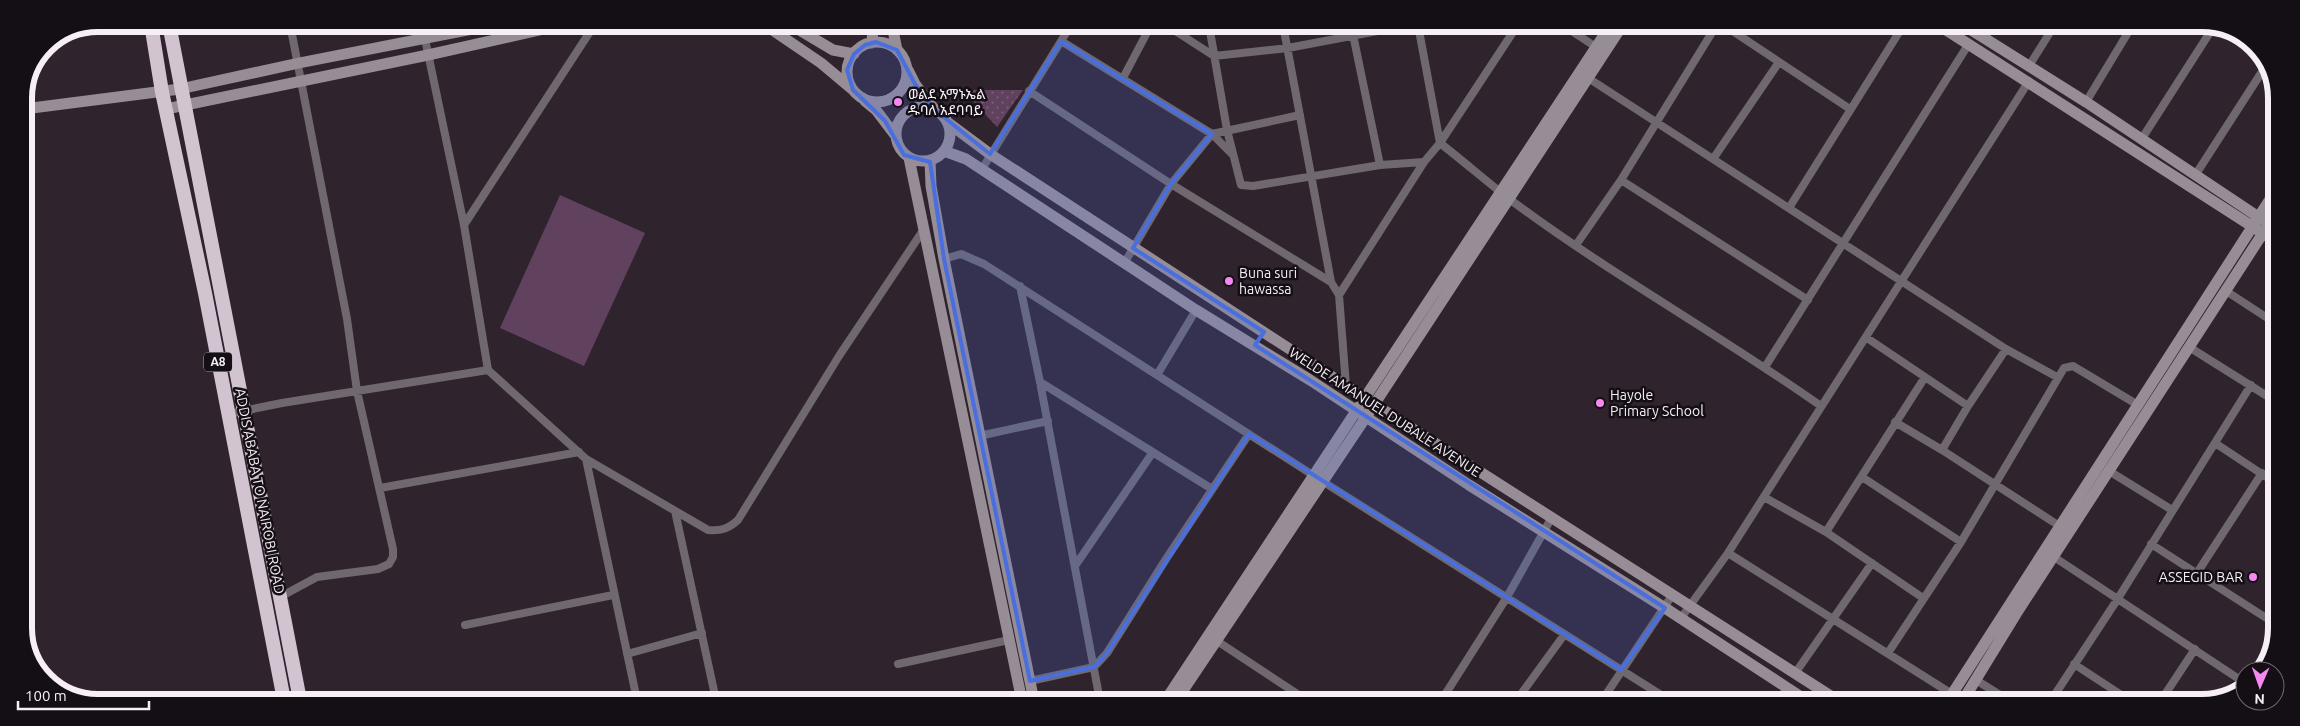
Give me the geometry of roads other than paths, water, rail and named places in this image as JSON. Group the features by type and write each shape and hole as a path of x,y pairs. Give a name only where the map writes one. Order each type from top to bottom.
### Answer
{"highway":[{"name":"ADDIS ABABA TO NAIROBI ROAD","path":"152,32 162,92 283,694"},
{"name":"ADDIS ABABA TO NAIROBI ROAD","path":"169,32 299,694"}],"main road":[{"path":"33,108 180,89 298,63 459,32"},
{"path":"166,109 428,55 512,32"},
{"path":"775,32 821,63 876,110 895,135 898,146 909,158 1021,694"},
{"path":"805,32 833,50 854,54"},
{"path":"872,43 873,32"},
{"path":"894,32 898,50 904,59 907,69 915,84 935,110 947,122 990,154 1369,401 1828,694"},
{"path":"1505,195 1578,72 1606,32"},
{"path":"1177,694 1505,195 1589,78 1618,32"},
{"path":"1949,32 2266,223"},
{"path":"1975,32 2196,174 2266,223"},
{"path":"853,90 848,80 847,70 854,54 865,45 872,43 888,44 898,50"},
{"path":"862,98 873,102 884,102 894,97 904,85 907,69"},
{"path":"895,135 897,124 903,115 912,109 924,107 935,110"},
{"path":"909,158 930,160 944,151 949,137 947,122"},
{"name":"WELDE AMANUEL DUBALE AVENUE","path":"944,151 962,157 982,169 1196,310 1255,345 1468,485 1681,618 1797,694"},
{"path":"930,160 931,186 944,258 1033,694"},
{"path":"1967,694 2226,291 2266,223"},
{"path":"1953,694 2138,405 2266,223"},
{"path":"1255,345 1264,332"}],"street":[{"path":"280,597 318,577 378,569 389,564 393,557 380,488 357,391 347,318 292,32"},
{"path":"464,225 590,32"},
{"path":"982,169 1067,32"},
{"path":"1123,78 1147,32"},
{"path":"1177,32 1214,56 1288,48 1373,32"},
{"path":"1210,32 1228,130 1241,185 1253,186 1380,165 1424,162"},
{"path":"1285,32 1331,282 1339,294 1346,386"},
{"path":"1352,32 1380,165"},
{"path":"1419,32 1440,143 1505,195 1576,245 1822,406"},
{"path":"1339,294 1424,162 1440,143 1513,32"},
{"path":"1573,32 1596,47"},
{"path":"1576,245 1621,180 1712,32"},
{"path":"1734,32 1850,108"},
{"path":"1789,208 1899,32"},
{"path":"2029,66 2050,32"},
{"path":"2086,102 2128,32"},
{"path":"2141,140 2210,33"},
{"path":"425,39 464,225 488,370 586,459 708,530 720,531 730,527 738,520 839,356 924,229"},
{"path":"1061,41 1212,134 1233,154"},
{"path":"1765,367 1968,44"},
{"path":"1713,160 1779,62"},
{"path":"1578,72 2006,349 2057,377"},
{"path":"2196,174 2262,73"},
{"path":"1681,618 1764,497 2029,81"},
{"path":"1029,91 1171,184 1331,282"},
{"path":"1125,262 1171,184 1212,134 1300,115"},
{"path":"1621,180 1808,300"},
{"path":"944,258 961,254 1020,286 1249,434 1659,694"},
{"path":"1020,286 1048,421 1099,694"},
{"path":"2226,291 2267,318"},
{"path":"1157,374 1196,310"},
{"path":"1867,338 1968,406"},
{"path":"2189,347 2267,396"},
{"path":"1942,450 1968,406 2006,349"},
{"path":"1888,653 1960,542 2064,368 2073,366 2138,405"},
{"path":"228,414 282,403 488,370"},
{"path":"1826,532 1925,377"},
{"path":"1040,382 1212,489"},
{"path":"2055,694 2117,600 2251,385"},
{"path":"979,436 1048,421"},
{"path":"1895,422 2061,527"},
{"path":"1030,681 1094,667 1115,641 1166,559 1249,434"},
{"path":"2215,443 2267,477"},
{"path":"380,488 579,452"},
{"path":"1075,566 1153,452"},
{"path":"586,459 636,694"},
{"path":"2109,471 2172,510"},
{"path":"2197,573 2262,473"},
{"path":"1862,477 1960,542"},
{"path":"1764,497 1826,532 1923,598"},
{"path":"675,511 715,694"},
{"path":"1445,694 1507,597 1552,517"},
{"path":"2152,544 2267,618"},
{"path":"1728,552 1888,653 1944,694"},
{"path":"2054,557 2235,676"},
{"path":"1796,672 1872,563"},
{"path":"1606,694 1673,594"},
{"path":"465,625 614,595"},
{"path":"627,654 702,633"},
{"path":"1521,694 1564,635"},
{"path":"1213,638 1297,694"},
{"path":"898,664 1009,640"},
{"path":"2165,694 2195,650"},
{"path":"2074,664 2120,694"},
{"path":"1976,680 1998,694"},
{"path":"1783,694 1787,687"}],"place":[{"name":"ወልደ አማኑኤል ዱባለ አደባባይ","path":"898,102"},
{"name":"Buna suri hawassa","path":"1229,281"},
{"name":"Hayole Primary School","path":"1600,403"},
{"name":"ASSEGID BAR","path":"2253,577"}]}
